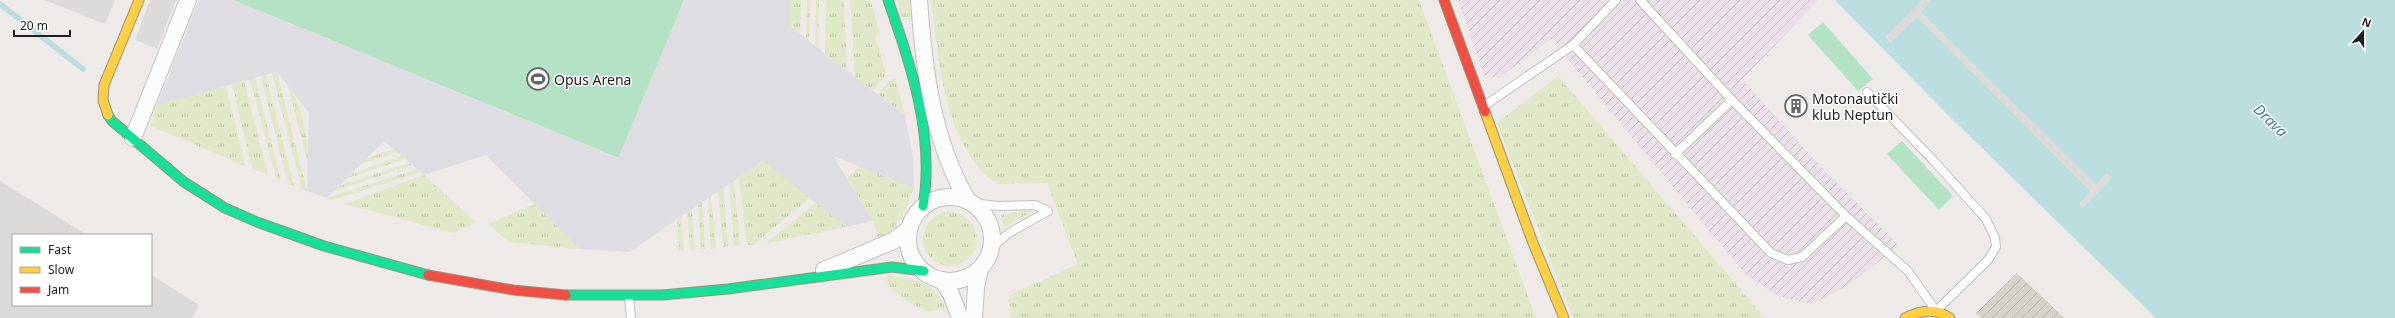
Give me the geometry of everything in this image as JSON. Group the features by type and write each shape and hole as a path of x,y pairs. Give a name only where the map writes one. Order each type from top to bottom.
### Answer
{"street":[{"path":"139,0 104,85 102,96 104,109 112,121 194,190 219,205 270,228 342,252 417,272 498,290 628,296 704,291 892,267 924,271 942,280 955,280 969,277 980,269"},
{"path":"888,0 908,63 922,127 927,169 923,206"},
{"path":"919,0 924,63 939,133 950,167 971,202 983,212 989,223 992,235 991,248 980,269 976,287 974,318"},
{"path":"1444,0 1533,243 1564,318"},
{"path":"133,138 188,1"},
{"path":"924,271 911,256 908,242 909,229 914,216 923,206 935,199 948,196 971,202"},
{"path":"806,278 893,241 909,229"},
{"path":"942,280 951,294 960,318"},
{"path":"1905,318 1924,313 1950,318"}],"lane":[{"path":"1483,107 1573,45 1616,0"},
{"path":"1640,0 1732,100 1846,216 1908,271 1924,313 1988,260 1996,247 1995,238 1986,219 1934,161 1867,92"},
{"path":"1573,45 1675,154 1771,253 1788,260 1802,257 1846,216"},
{"path":"1675,154 1732,100"},
{"path":"971,202 998,206 1035,205 1048,211 1009,233 991,248"},
{"path":"628,296 631,318"}],"shaded area":[{"path":"45,0 115,0 105,24"},
{"path":"150,0 176,0 157,49 135,40"},
{"path":"199,0 233,0 618,158 684,0 790,0 790,26 905,116 913,158 914,188 833,156 873,221 846,227 763,161 629,252 579,249 486,155 424,175 384,141 327,198 307,191 309,113 277,72 157,105"},
{"path":"1458,0 1819,0 1742,79 1810,155 1899,246 1847,286 1812,304 1778,296 1745,274 1551,39 1499,78 1484,75"},
{"path":"0,181 85,234 12,234 12,306 152,306 152,276 199,305 192,318 0,318"},
{"path":"2017,273 2064,318 1981,318 1976,313"}],"green space":[{"name":"Opus Arena","path":"233,0 684,0 619,158"},
{"path":"790,0 801,0 800,34 790,26"},
{"path":"807,0 810,0 809,42 806,39"},
{"path":"816,0 819,0 818,48 815,46"},
{"path":"826,0 844,0 847,71 825,54"},
{"path":"850,0 870,0 880,33 875,36 886,74 873,91 855,77"},
{"path":"897,0 910,0 911,17 902,17"},
{"path":"931,0 1419,0 1536,318 1011,318 1008,296 1078,264 1047,183 997,184 981,170 967,150 949,110 936,43"},
{"path":"1823,22 1873,79 1858,91 1808,35"},
{"path":"277,72 307,191 302,189 272,73"},
{"path":"266,75 294,186 288,184 261,76"},
{"path":"1558,76 1765,318 1573,318 1497,123"},
{"path":"255,78 281,181 276,178 250,79"},
{"path":"895,78 905,116 878,94 890,80"},
{"path":"244,81 268,175 252,168 232,84"},
{"path":"226,86 245,166 151,126 157,105"},
{"path":"288,86 297,103 304,123 308,164"},
{"path":"1902,141 1953,196 1939,210 1887,154"},
{"path":"394,149 397,152 361,164 366,159"},
{"path":"402,156 405,159 348,178 353,173"},
{"path":"763,161 810,198 753,245 747,245 739,177"},
{"path":"409,163 412,165 335,191 339,186"},
{"path":"860,166 914,188 901,218 886,237 879,242 873,221 847,178"},
{"path":"417,169 420,172 333,200 327,198"},
{"path":"424,175 476,222 454,233 345,204"},
{"path":"734,180 740,246 734,246 729,184"},
{"path":"723,188 728,246 723,247 718,191"},
{"path":"711,196 716,248 711,249 708,199"},
{"path":"702,203 705,249 701,249 698,205"},
{"path":"816,203 846,227 766,243"},
{"path":"535,204 579,249 509,242 488,224"},
{"path":"1037,209 1004,227 1001,215"},
{"path":"692,210 695,250 690,250 687,212"},
{"path":"945,212 955,212 965,216 973,224 977,234 977,244 973,254 965,262 955,266 945,266 935,262 927,254 923,244 923,234 927,224 935,216"},
{"path":"681,217 684,250 679,251 677,220"},
{"path":"887,275 922,283 935,292 941,299 945,308 926,311 919,308 889,287"}],"water":[{"name":"Drava","path":"1835,0 2395,0 2395,318 2156,318 1943,110"}],"pier":[{"path":"1922,0 1932,0 1921,12 2096,185 2107,173 2112,177 2083,208 2079,204 2090,191 1917,17 1891,43 1885,37"}],"waterway":[{"path":"0,4 83,69"}],"traffic: fast":[{"path":"888,0 905,50 919,101 926,153 926,179 923,206"},
{"path":"108,115 112,121 184,182 225,208 257,222 324,246 428,275"},
{"path":"566,295 662,295 728,289 892,267 924,271"}],"traffic: slow":[{"path":"108,115 103,100 104,85 139,0"},
{"path":"1485,112 1533,243 1564,318"},
{"path":"1905,318 1917,313 1928,311 1933,311 1950,318"}],"traffic: jam":[{"path":"1444,0 1485,112"},
{"path":"428,275 513,290 566,295"}],"place":[{"name":"Opus Arena","path":"538,79"},
{"name":"Motonautički klub Neptun","path":"1796,106"}]}
